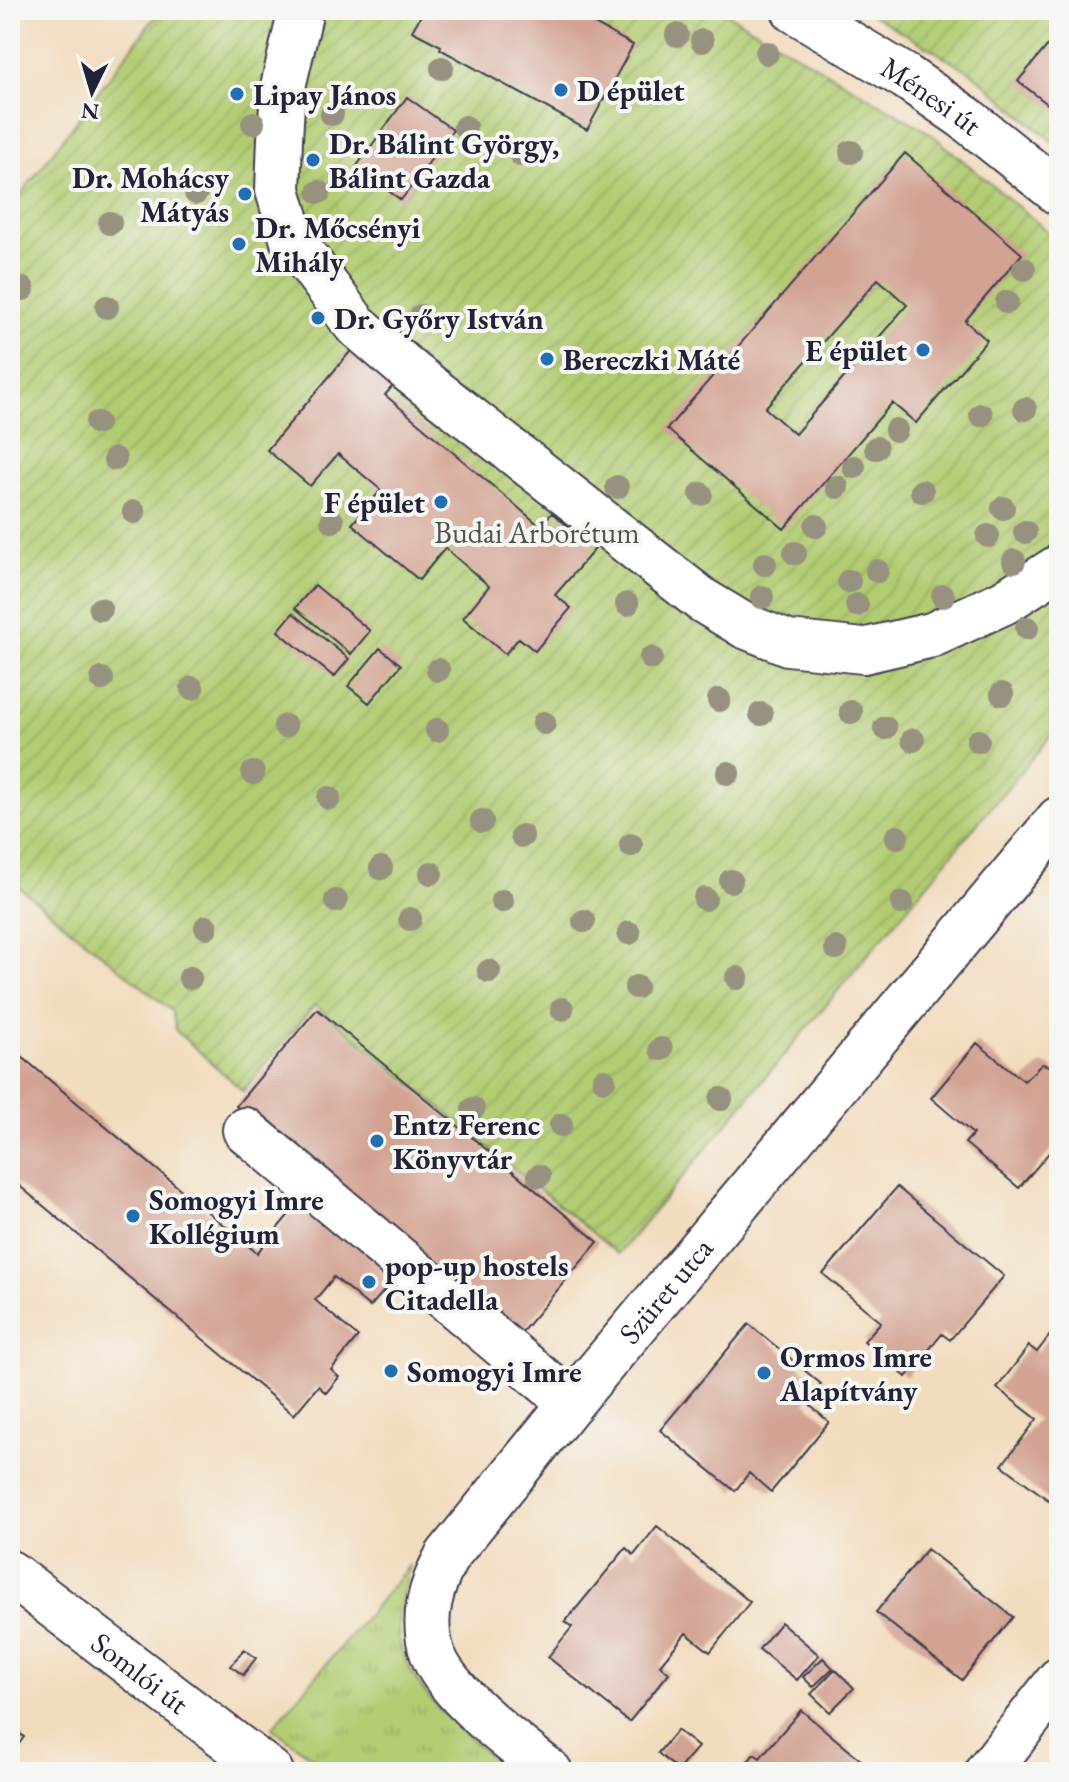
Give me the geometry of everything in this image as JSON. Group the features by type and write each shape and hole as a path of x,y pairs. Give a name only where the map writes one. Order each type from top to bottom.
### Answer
{"street":[{"path":"301,10 283,87 278,190 293,241 355,324 411,372 702,600 745,626 788,643 863,651 932,635 1004,602 1059,567"},
{"name":"Ménesi út","path":"794,10 941,101 1059,193"},
{"name":"Szüret utca","path":"550,1772 465,1698 432,1655 427,1631 428,1604 434,1579 447,1556 571,1403 1059,819"},
{"path":"245,1130 571,1403"},
{"name":"Somlói út","path":"10,1573 246,1765"},
{"path":"987,1772 1059,1680"}],"green space":[{"name":"Budai Arborétum","path":"160,10 721,10 930,133 1059,241 1059,726 618,1254 315,1005 243,1091 176,1031 172,1011 10,880 10,209"},
{"path":"864,10 1059,10 1059,147 972,73"},
{"path":"410,1565 398,1622 399,1639 414,1677 443,1713 509,1772 332,1772 272,1728"}],"building":[{"name":"D épület","path":"424,10 569,10 633,45 587,130 412,31"},
{"path":"1048,45 1059,54 1059,113 1018,81"},
{"path":"407,97 453,130 401,200 356,167"},
{"name":"E épület","path":"905,153 1022,254 965,321 987,340 916,423 892,403 784,529 667,429","holes":["878,279 907,305 795,434 765,408"]},
{"name":"F épület","path":"355,346 397,381 385,395 540,526 552,513 595,549 555,595 571,608 535,651 519,638 505,654 463,618 489,586 445,548 419,580 352,524 381,490 338,454 310,486 267,450"},
{"path":"315,585 370,631 351,654 295,608"},
{"path":"293,613 349,659 334,677 278,631"},
{"path":"380,648 401,665 369,703 348,686"},
{"path":"317,1009 598,1242 516,1339 395,1278 370,1307 334,1277 315,1300 358,1337 331,1370 339,1377 326,1393 318,1386 294,1415 10,1178 10,1047 257,1253 320,1177 236,1106"},
{"path":"977,1043 1024,1081 1042,1064 1050,1066 1058,1076 1059,1141 1019,1188 965,1143 973,1134 931,1098"},
{"path":"897,1187 1004,1276 950,1340 942,1334 906,1377 864,1341 881,1322 823,1274"},
{"path":"1059,1323 1059,1508 1002,1465 1037,1419 997,1388 1029,1346 1037,1352"},
{"path":"749,1324 821,1384 806,1402 829,1422 771,1492 749,1473 735,1491 660,1430"},
{"path":"657,1526 750,1602 710,1652 686,1633 660,1665 669,1673 629,1722 548,1657 572,1627 565,1622 626,1548 634,1555"},
{"path":"927,1549 1013,1617 962,1680 876,1612"},
{"path":"781,1622 819,1655 797,1680 759,1649"},
{"path":"244,1649 256,1658 243,1675 231,1666"},
{"path":"823,1658 833,1668 813,1687 803,1677"},
{"path":"835,1669 854,1688 830,1712 811,1694"},
{"path":"801,1710 875,1772 739,1772 754,1754 760,1758"},
{"path":"10,1726 24,1737 10,1756"},
{"path":"677,1730 698,1747 678,1770 658,1753"}],"place":[{"name":"D épület","path":"561,90"},
{"name":"Lipay János","path":"237,94"},
{"name":"Dr. Bálint György, Bálint Gazda","path":"313,160"},
{"name":"Dr. Mohácsy Mátyás","path":"245,194"},
{"name":"Dr. Mőcsényi Mihály","path":"239,244"},
{"name":"Dr. Győry István","path":"318,318"},
{"name":"E épület","path":"923,350"},
{"name":"Bereczki Máté","path":"547,359"},
{"name":"F épület","path":"441,502"},
{"name":"Entz Ferenc Könyvtár","path":"377,1141"},
{"name":"Somogyi Imre Kollégium","path":"133,1216"},
{"name":"pop-up hostels Citadella","path":"369,1282"},
{"name":"Somogyi Imre","path":"391,1371"},
{"name":"Ormos Imre Alapítvány","path":"764,1373"}]}
